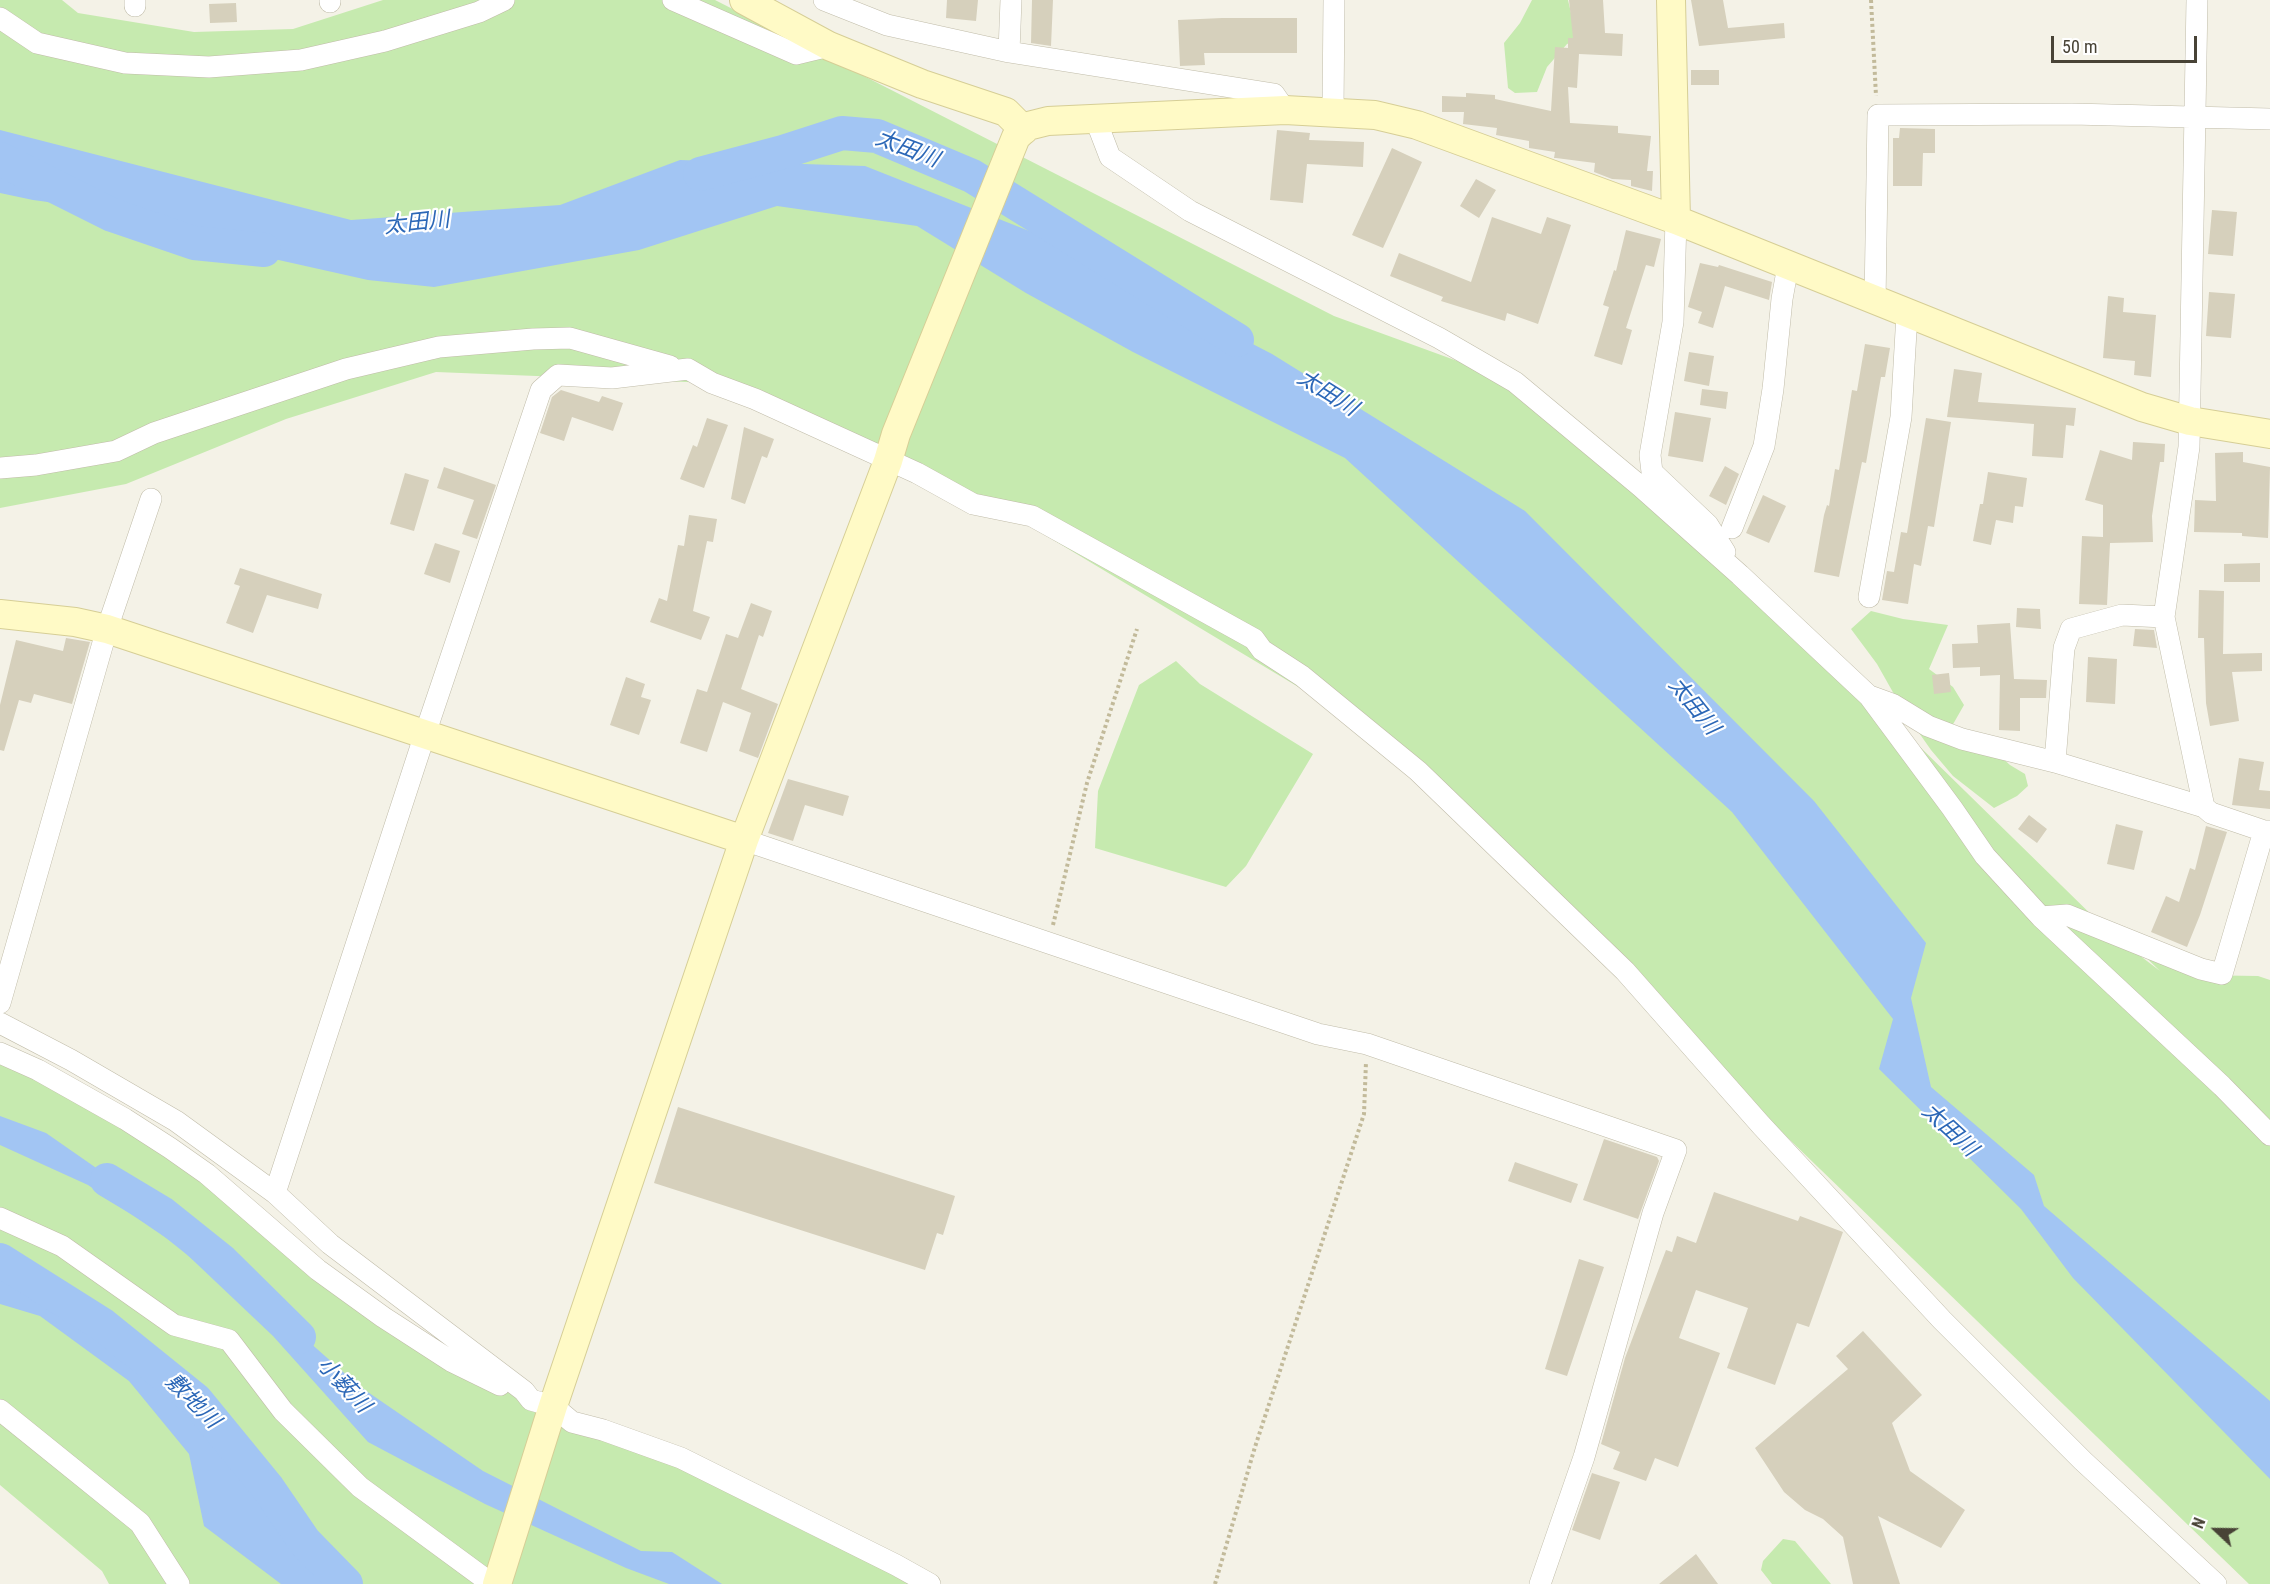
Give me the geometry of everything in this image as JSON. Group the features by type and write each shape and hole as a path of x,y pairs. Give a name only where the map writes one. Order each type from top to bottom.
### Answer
{"street":[{"path":"0,18 37,43 125,63 209,67 301,60 385,40 479,12 504,0"},
{"path":"673,0 795,54 829,46"},
{"path":"744,0 829,46 922,84 1006,112 1020,134"},
{"path":"824,0 887,25 1009,52 1274,94 1285,110"},
{"path":"1009,52 1011,0"},
{"path":"1333,111 1334,0"},
{"path":"1671,0 1676,220 1673,322 1650,455 1652,472 1708,525 1740,575"},
{"path":"2197,0 2189,447 2164,617 2204,807"},
{"path":"0,1218 62,1246 174,1325 229,1340 283,1411 360,1487 496,1582 542,1403 744,840 888,461 896,434 1020,134 1028,126 1048,121 1095,118 1285,110 1375,115 1417,124 1676,220 1875,302 2142,407 2190,421 2270,434"},
{"path":"1875,302 1878,115 2072,114 2182,116 2195,119 2270,119"},
{"path":"1095,118 1110,157 1190,211 1438,338 1515,381 1640,486 1740,575 1869,696 1985,856 2041,917 2222,1086 2270,1135"},
{"path":"1732,528 1764,446 1788,266"},
{"path":"1869,597 1901,417 1907,314"},
{"path":"0,468 36,465 116,452 154,433 346,369 439,347 570,338 678,369"},
{"path":"275,1193 425,734 541,390 558,375 612,378 688,369 712,382 755,399 917,473 973,504 1032,516 1254,639 1262,650 1302,676 1418,771 1625,971 1761,1125 1942,1320 2083,1461 2216,1584"},
{"path":"0,1003 107,629 151,499"},
{"path":"0,614 75,622 107,629 964,913 1318,1034 1367,1044 1676,1150 1653,1214 1584,1457 1540,1584"},
{"path":"2055,762 2064,648 2071,629 2122,615 2164,617"},
{"path":"1869,696 1892,704 1928,726 1962,739 2055,762 2204,807 2211,813 2267,831 2222,974 2201,969 2067,915 2041,917"},
{"path":"0,1023 80,1065 176,1121 275,1193 330,1244 524,1391 572,1422 603,1430 681,1458 896,1564 930,1584"},
{"path":"0,1053 38,1070 125,1119 170,1148 207,1174 318,1270 383,1317 451,1361 542,1403"},
{"path":"0,1410 140,1523 179,1584"}],"path":[{"path":"1871,0 1878,115"},
{"path":"1048,943 1087,783 1137,629"},
{"path":"1215,1584 1255,1447 1364,1114 1367,1044"}],"green space":[{"path":"0,0 62,0 78,13 194,32 293,29 383,0 715,0 1334,316 1515,382 1822,651 2109,932 2160,971 2128,940 2194,975 2258,976 2270,980 2270,1584 2249,1584 1360,724 985,499 712,383 436,372 286,419 126,484 0,508"},
{"path":"1532,0 1568,0 1572,17 1591,35 1567,44 1547,67 1537,92 1515,93 1508,88 1504,43 1520,23"},
{"path":"1871,611 1903,619 1948,625 1929,669 1953,687 1964,705 1952,726 1989,746 2010,765 2025,774 2028,786 2017,796 1994,808 1953,776 1931,750 1903,710 1877,664 1851,629"},
{"path":"1176,661 1200,684 1313,754 1246,866 1226,887 1095,848 1098,791 1139,685"},
{"path":"0,1057 203,1171 360,1300 553,1406 935,1584 109,1584 102,1571 0,1485"},
{"path":"1783,1539 1795,1541 1831,1584 1772,1584 1761,1570 1763,1561"}],"water":[{"path":"0,130 351,220 560,205 680,160 865,166 1052,240 1272,354 1525,511 1814,801 1926,943 1911,998 1931,1087 2034,1175 2044,1206 2270,1401 2270,1479 2073,1278 2021,1209 1879,1069 1893,1019 1732,812 1345,458 1133,352 1026,293 917,226 777,206 639,250 434,287 368,280 216,246 100,209 0,193"},
{"path":"0,1116 46,1133 148,1204 359,1386 483,1471 641,1551 672,1552 722,1584 669,1584 626,1568 485,1504 368,1442 273,1336 178,1246 88,1185 0,1145"},
{"path":"0,1261 73,1306 133,1339 210,1416 312,1550 355,1584 281,1584 204,1526 189,1454 129,1381 40,1316 0,1304"}],"building":[{"path":"947,0 978,0 976,21 946,18"},
{"path":"1032,0 1053,0 1051,46 1031,43"},
{"path":"1569,0 1603,0 1605,33 1623,34 1622,56 1579,54 1577,88 1568,87 1570,123 1618,126 1618,133 1651,136 1647,171 1653,171 1652,191 1631,186 1631,180 1612,179 1594,172 1595,163 1554,158 1555,152 1529,148 1529,141 1496,135 1497,128 1463,124 1464,112 1442,112 1442,96 1466,97 1466,93 1495,95 1495,99 1551,111 1555,47 1568,48 1568,38 1573,38"},
{"path":"1691,0 1723,0 1728,28 1784,23 1785,38 1699,46"},
{"path":"236,3 237,22 210,23 209,4"},
{"path":"1297,18 1297,53 1204,53 1205,65 1180,66 1178,20"},
{"path":"1691,70 1719,70 1719,85 1691,85"},
{"path":"1900,128 1935,129 1935,153 1923,153 1922,186 1893,186 1893,138 1899,138"},
{"path":"1277,130 1310,133 1309,140 1364,142 1363,167 1307,164 1303,203 1270,200"},
{"path":"1392,148 1422,162 1383,248 1352,235"},
{"path":"1476,179 1496,190 1479,218 1460,206"},
{"path":"2212,210 2237,212 2233,256 2208,254"},
{"path":"1492,217 1541,234 1547,217 1571,225 1538,324 1507,313 1505,321 1441,301 1443,297 1390,276 1399,253 1471,282"},
{"path":"1626,230 1661,239 1654,267 1646,265 1626,328 1632,330 1622,365 1594,356 1609,307 1603,305 1614,270 1616,271"},
{"path":"1700,263 1718,267 1719,265 1772,282 1769,300 1725,286 1713,328 1698,323 1702,312 1688,307"},
{"path":"2209,292 2235,294 2231,338 2206,336"},
{"path":"2108,296 2124,298 2123,312 2156,315 2151,377 2134,375 2135,361 2103,358"},
{"path":"1865,344 1890,348 1885,377 1881,377 1866,463 1862,462 1839,577 1814,572 1824,515 1827,505 1829,506 1835,469 1839,470 1852,390 1857,391"},
{"path":"1689,352 1714,356 1709,386 1684,381"},
{"path":"1954,369 1982,373 1978,402 2076,408 2074,426 2066,425 2063,458 2032,456 2034,424 1947,417"},
{"path":"1702,389 1728,392 1726,409 1700,405"},
{"path":"561,390 599,402 602,396 623,403 613,431 572,417 564,441 540,433 552,397"},
{"path":"1675,412 1711,418 1703,462 1668,456"},
{"path":"707,418 728,425 704,488 680,479 693,445 697,447"},
{"path":"1926,418 1951,422 1934,527 1928,526 1921,566 1914,564 1908,604 1882,600 1887,571 1894,572 1901,532 1907,533"},
{"path":"744,427 774,439 767,458 762,456 745,504 731,499"},
{"path":"2133,442 2165,444 2164,462 2160,462 2152,516 2153,542 2110,543 2107,605 2079,604 2082,536 2103,537 2103,505 2085,500 2100,450 2132,460"},
{"path":"2243,452 2243,462 2270,467 2268,538 2242,536 2242,533 2194,532 2195,500 2216,501 2215,453"},
{"path":"1725,466 1739,474 1726,505 1709,496"},
{"path":"444,467 496,485 477,539 462,534 474,500 437,488"},
{"path":"1988,472 2027,478 2023,507 2015,506 2013,523 1996,520 1991,545 1973,541 1980,504 1983,504"},
{"path":"405,473 429,480 414,531 390,524"},
{"path":"1763,495 1786,506 1769,543 1746,533"},
{"path":"689,515 717,519 713,542 707,541 693,611 710,617 701,640 650,622 659,598 667,601 678,545 684,546"},
{"path":"435,543 460,551 450,583 424,574"},
{"path":"2260,563 2260,582 2224,582 2224,564"},
{"path":"240,568 322,594 318,609 267,595 253,633 226,623 240,586 234,584"},
{"path":"2199,590 2224,591 2223,654 2262,653 2262,671 2232,672 2239,721 2210,726 2206,703 2204,638 2198,638"},
{"path":"751,603 772,611 763,637 759,635 741,689 778,704 758,758 739,751 751,713 723,702 707,752 680,743 697,689 707,692 726,634 738,638"},
{"path":"2017,608 2040,609 2041,629 2016,627"},
{"path":"2010,623 2014,679 2047,680 2046,698 2020,698 2020,731 1999,730 2000,675 1980,676 1980,667 1953,668 1952,644 1978,643 1977,625"},
{"path":"2135,629 2154,630 2157,648 2133,646"},
{"path":"66,638 90,642 72,704 34,694 31,703 19,700 4,751 0,750 0,705 16,640 63,651"},
{"path":"2088,657 2117,659 2115,704 2086,702"},
{"path":"1949,673 1951,692 1934,694 1932,675"},
{"path":"626,677 645,684 641,697 651,700 639,735 610,725"},
{"path":"2239,758 2264,762 2259,790 2270,791 2270,809 2232,805"},
{"path":"788,779 849,796 843,816 805,805 793,841 768,833"},
{"path":"2029,815 2047,829 2037,843 2018,829"},
{"path":"2116,824 2143,831 2134,870 2107,864"},
{"path":"2206,826 2227,832 2187,947 2151,932 2166,896 2179,902 2190,868 2195,870"},
{"path":"678,1107 955,1196 943,1235 937,1233 925,1270 654,1183"},
{"path":"1604,1139 1657,1157 1659,1161 1638,1219 1583,1200"},
{"path":"1515,1162 1578,1184 1571,1203 1508,1181"},
{"path":"1714,1192 1798,1221 1800,1216 1843,1232 1809,1327 1797,1323 1775,1385 1727,1368 1748,1308 1696,1290 1679,1338 1720,1353 1678,1467 1655,1458 1646,1481 1613,1469 1620,1452 1601,1444 1625,1358 1666,1250 1672,1252 1677,1236 1696,1243"},
{"path":"1579,1259 1604,1267 1567,1376 1545,1369"},
{"path":"1863,1331 1922,1395 1892,1423 1910,1471 1965,1510 1941,1548 1878,1516 1900,1584 1853,1584 1843,1537 1823,1519 1805,1510 1784,1492 1755,1448 1848,1369 1836,1356"},
{"path":"1592,1473 1620,1482 1600,1540 1572,1530"},
{"path":"1696,1554 1718,1584 1659,1584"}],"waterway":[{"name":"太田川","path":"700,174 783,152 842,133 877,136 972,176 1237,340"},
{"name":"太田川","path":"0,159 112,215 194,243 264,250"},
{"name":"小薮川","path":"107,1180 162,1213 222,1261 299,1337"},
{"name":"敷地川","path":"0,1260 103,1325 196,1400 268,1488 305,1542 346,1584"}]}
